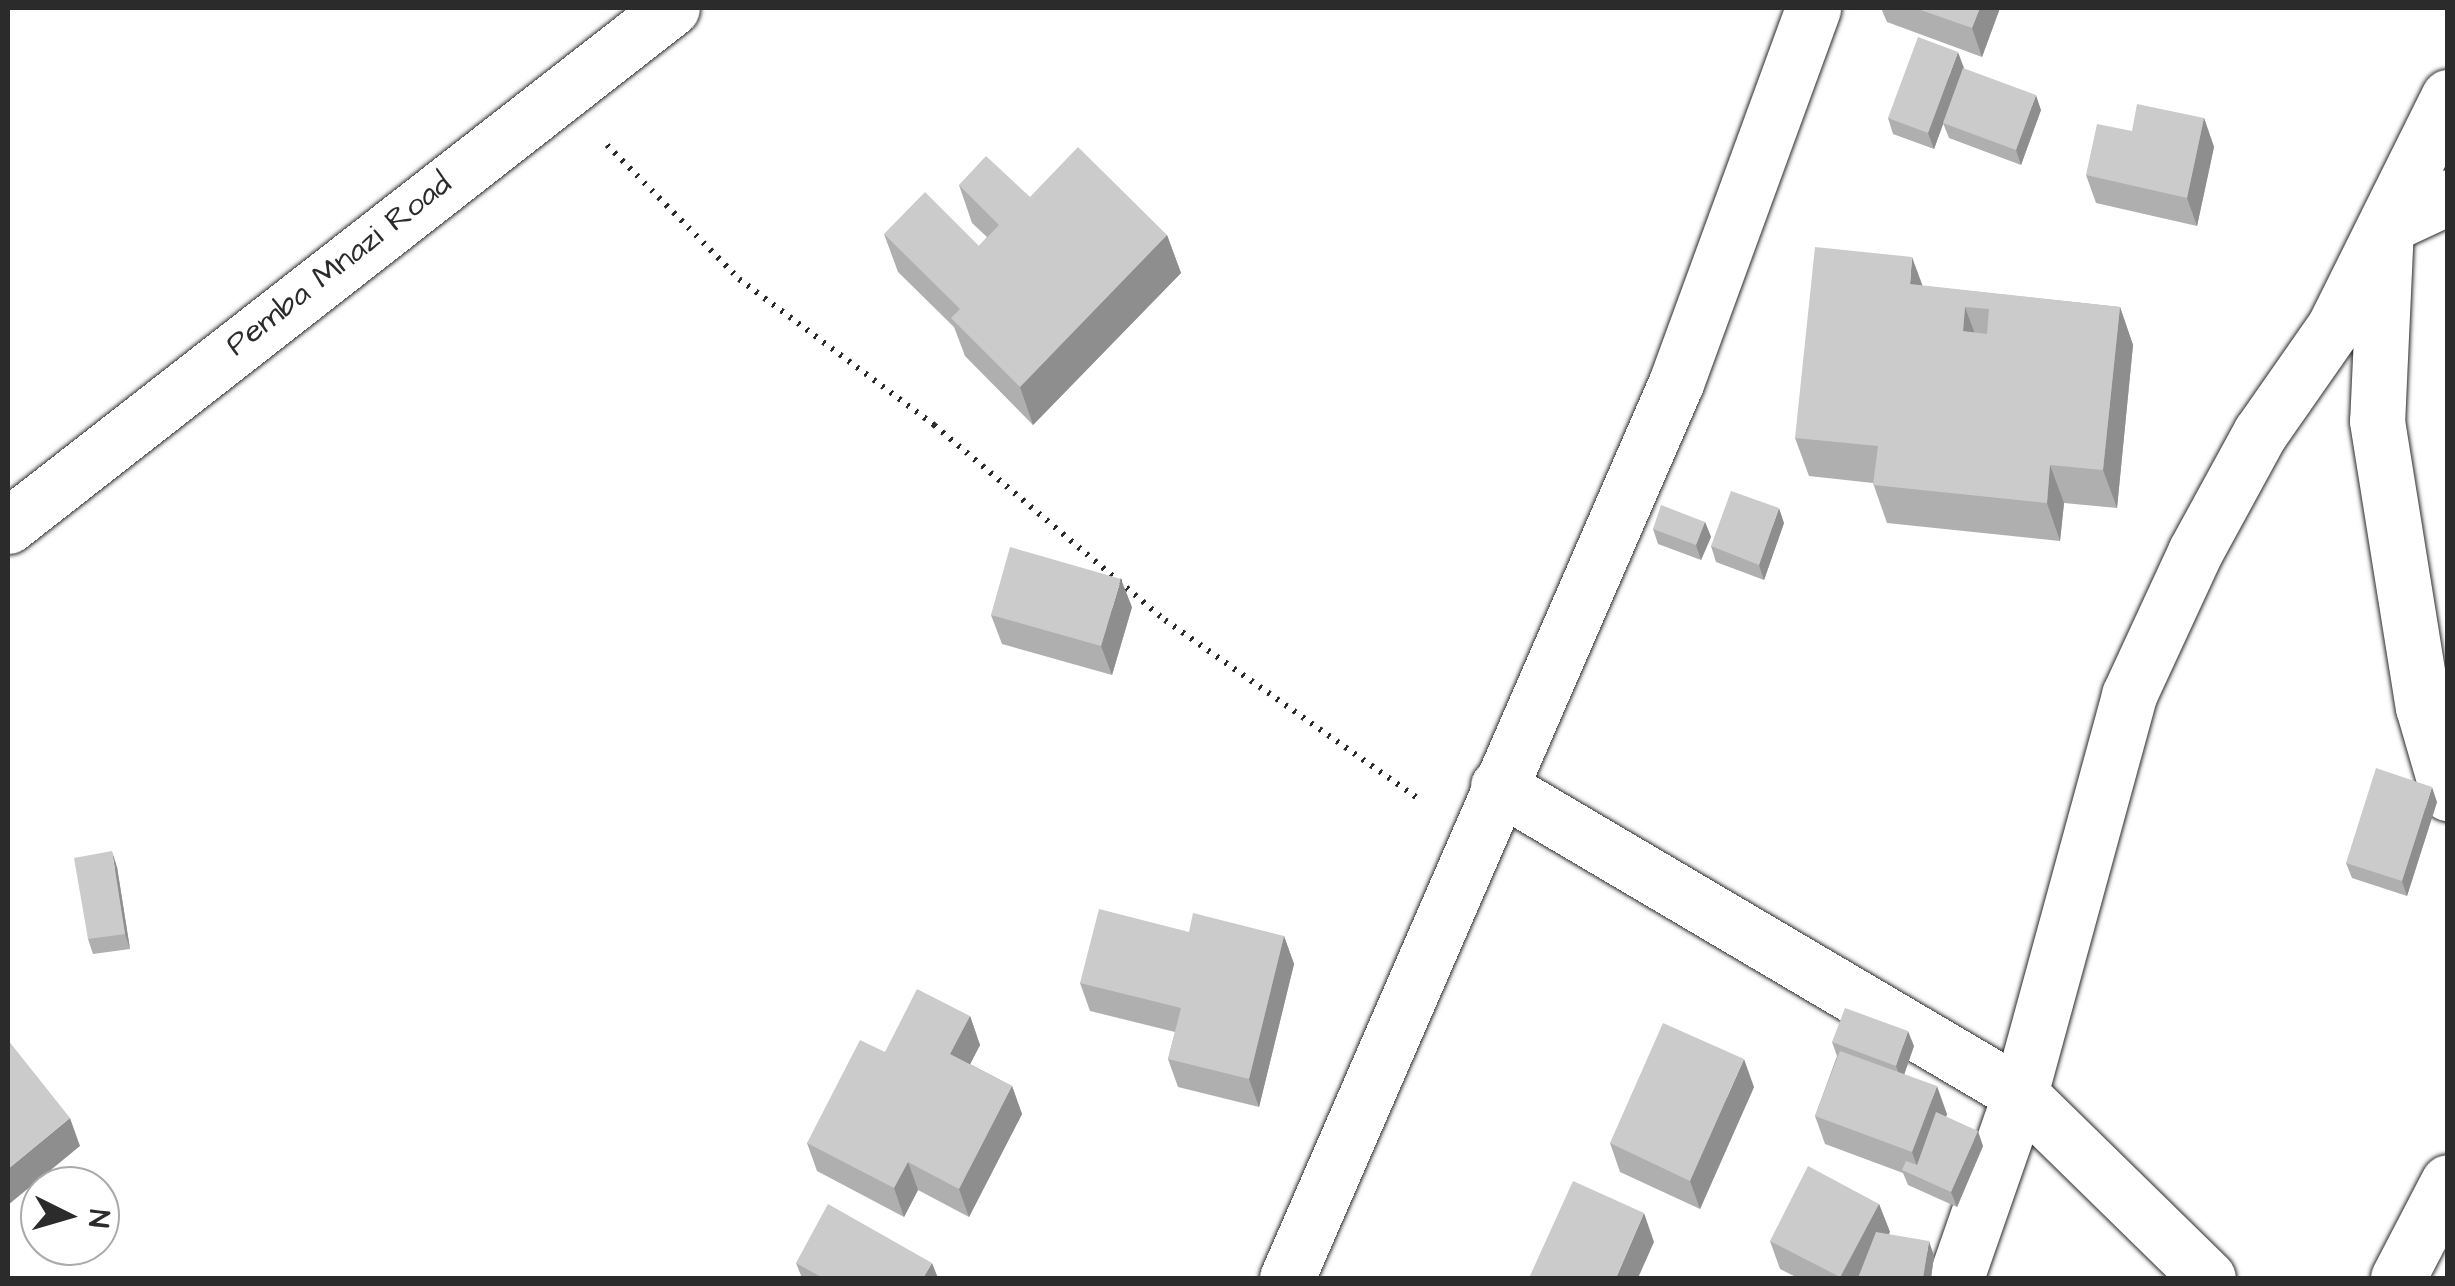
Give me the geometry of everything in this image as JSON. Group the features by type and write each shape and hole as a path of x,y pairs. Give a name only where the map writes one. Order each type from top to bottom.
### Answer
{"street":[{"name":"Pemba Mnazi Road","path":"8,526 556,94 672,8"},
{"path":"1287,1278 1488,808 1676,383 1813,8"},
{"path":"1956,1278 2020,1094 2079,853 2130,696 2260,433 2334,327 2448,98"},
{"path":"2386,226 2448,197"},
{"path":"2386,226 2376,420 2422,707 2448,793"},
{"path":"1488,808 2020,1094 2208,1278"},
{"path":"2398,1278 2448,1182"}],"path":[{"path":"556,94 739,278 934,425 1165,620 1390,785 1488,808"}],"building":[{"path":"1915,8 1980,8 1972,28"},
{"path":"1918,37 1958,52 1928,133 1888,118"},
{"path":"1963,68 2036,95 2016,150 1943,123"},
{"path":"2137,104 2204,118 2187,198 2086,175 2097,124 2132,131"},
{"path":"1078,147 1167,235 1020,387 951,318 960,309 884,234 925,192 979,246 999,225 959,185 986,156 1030,197"},
{"path":"1815,247 1912,257 1910,284 2120,307 2103,470 2050,465 2047,503 1873,485 1878,446 1795,438","holes":["1965,307 1989,309 1987,334 1963,331"]},
{"path":"1731,491 1779,508 1759,565 1711,546"},
{"path":"1661,505 1705,522 1696,545 1653,529"},
{"path":"1010,547 1121,579 1101,646 991,615"},
{"path":"2376,768 2432,787 2402,881 2346,863"},
{"path":"112,851 125,934 88,939 74,858"},
{"path":"1099,909 1189,932 1193,913 1284,936 1249,1079 1168,1059 1181,1008 1080,983"},
{"path":"917,989 970,1016 950,1054 1012,1086 959,1189 908,1162 894,1188 807,1143 860,1040 885,1052"},
{"path":"1845,1008 1908,1031 1896,1066 1832,1042"},
{"path":"1663,1023 1744,1059 1690,1181 1610,1143"},
{"path":"8,1040 70,1118 8,1169"},
{"path":"1840,1051 1937,1086 1912,1152 1815,1116"},
{"path":"1936,1112 1978,1131 1951,1192 1902,1170 1906,1161 1917,1165"},
{"path":"1808,1166 1879,1204 1840,1277 1770,1241"},
{"path":"1573,1181 1644,1213 1616,1278 1529,1278"},
{"path":"828,1204 932,1263 923,1278 823,1278 796,1263"},
{"path":"1876,1232 1929,1241 1923,1278 1858,1278"}]}
